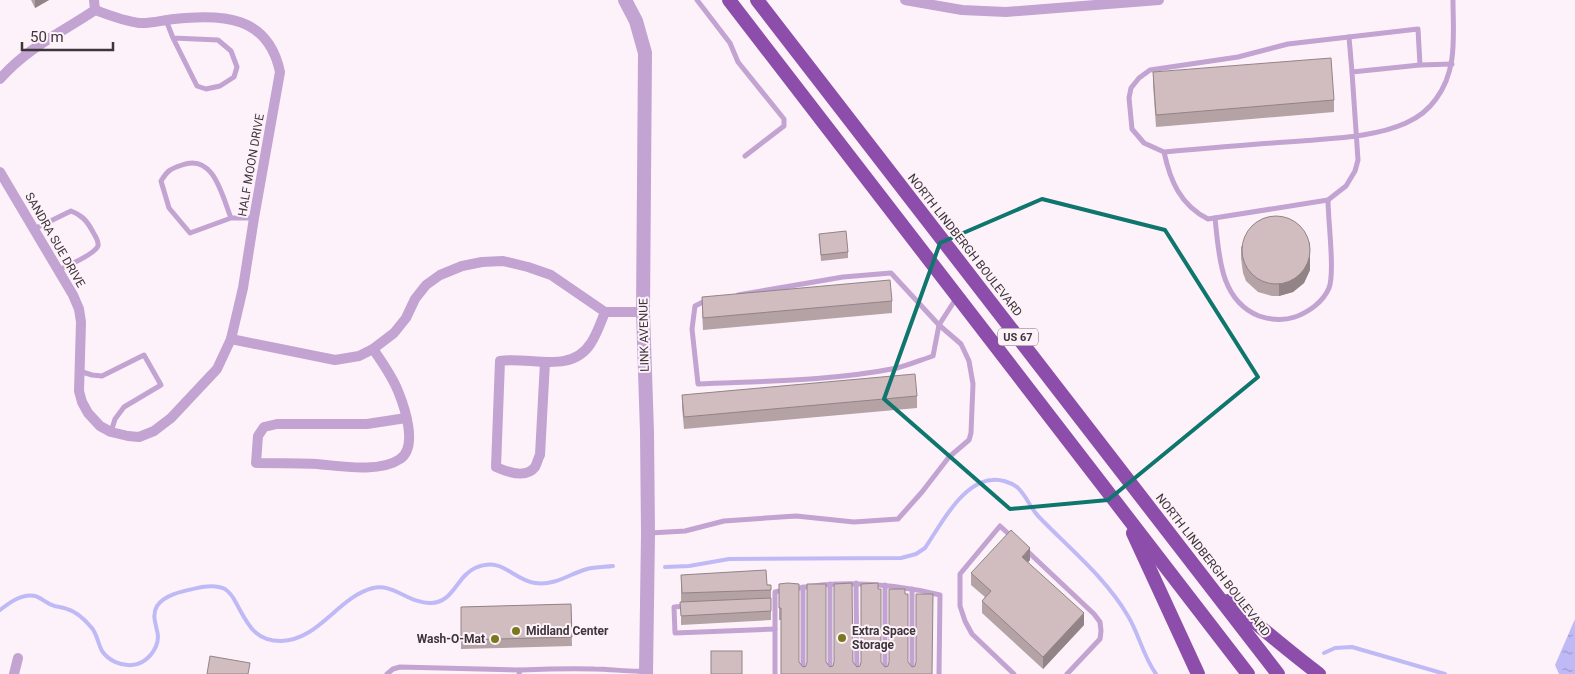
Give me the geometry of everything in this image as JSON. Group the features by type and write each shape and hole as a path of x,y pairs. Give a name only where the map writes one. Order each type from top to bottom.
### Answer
{"highway":[{"name":"US 67","path":"729,0 1248,674"},
{"name":"NORTH LINDBERGH BOULEVARD","path":"757,0 1278,674"},
{"path":"1125,514 1198,674"},
{"path":"1214,591 1260,625 1293,655 1319,674"}],"street":[{"name":"LINK AVENUE","path":"625,0 636,21 645,54 643,312 648,533 646,672"},
{"path":"905,0 962,10 997,12 1054,4 1159,0"},
{"path":"0,79 15,63 95,5"},
{"name":"HALF MOON DRIVE","path":"95,5 126,20 141,23 191,17 223,17 244,23 258,32 270,45 277,59 280,72 243,288 231,339 217,368 171,418 154,431 139,437"},
{"name":"SANDRA SUE DRIVE","path":"0,172 73,294 81,322 79,391 82,402 88,413 100,426 111,432 139,437"},
{"path":"231,339 335,360 359,356 394,333 406,318 415,300 426,285 440,275 462,266 482,262 503,261 551,275 605,312 643,312"},
{"path":"546,362 540,455 536,466 529,472 519,474 507,472 496,467 500,361 508,359 565,362 577,356 591,343 605,312"},
{"path":"373,348 398,391 406,418 410,439 407,451 400,459 383,466 359,468 316,464 256,463 258,436 264,427 277,424 367,424 406,418"},
{"path":"14,674 18,658"}],"lane":[{"path":"697,0 730,43 738,62 784,119 784,126 745,156"},
{"path":"1420,65 1418,29 1288,44 1238,57 1150,70 1139,78 1131,88 1129,98 1132,130 1144,143 1164,152 1356,136 1407,123 1424,112 1436,100 1445,84 1452,64 1453,0"},
{"path":"165,20 173,38 197,86 206,89 220,86 229,82 234,77 237,67 231,52 218,40 173,38"},
{"path":"1164,152 1169,174 1183,200 1200,215 1208,219 1328,200 1346,186 1355,171 1358,160 1349,37"},
{"path":"1352,72 1420,65 1452,64"},
{"path":"231,218 215,177 206,168 196,162 186,163 168,170 161,181 169,208 190,233 231,218 254,218"},
{"path":"1214,218 1221,269 1225,282 1236,300 1246,310 1271,320 1289,319 1304,314 1319,302 1329,288 1331,275 1328,200"},
{"path":"34,229 71,210 86,220 98,240 98,246 93,252 58,270"},
{"path":"648,533 685,531 724,521 796,516 854,522 898,519 949,457 969,440 973,384 969,361 960,344 939,325 891,273 843,277 732,296"},
{"path":"715,298 695,306 692,329 698,384 787,380 852,374 898,367 933,356 939,325 957,297"},
{"path":"79,371 102,376 144,355 161,385 124,407 115,419 111,432"},
{"path":"1014,539 1000,526 960,574 959,589 960,606 972,634 1014,674"},
{"path":"1021,546 1094,614 1100,622 1100,639 1068,674"},
{"path":"856,583 857,674"},
{"path":"775,674 775,592 830,584 856,583 885,585 940,595 939,674"},
{"path":"830,584 830,674"},
{"path":"885,585 885,674"},
{"path":"803,587 803,674"},
{"path":"912,589 912,674"},
{"path":"766,603 775,603"},
{"path":"692,606 674,607 675,633 775,629"},
{"path":"387,674 393,669 400,667 519,672 588,669 646,672"}],"highlighted area":[{"path":"1042,199 1165,230 1258,377 1108,500 1010,509 884,399 940,243"}],"water":[{"path":"1575,619 1575,674 1559,674 1555,665"}],"building":[{"path":"1331,58 1334,100 1156,115 1153,72"},
{"path":"1269,216 1283,216 1295,221 1305,231 1310,243 1310,257 1305,269 1295,279 1283,284 1269,284 1257,279 1247,269 1242,257 1242,243 1247,231 1257,221"},
{"path":"846,231 848,252 821,255 819,234"},
{"path":"890,280 892,301 703,318 702,297"},
{"path":"915,374 917,396 684,417 682,395"},
{"path":"1011,530 1030,548 1022,557 1084,613 1043,657 982,601 991,591 971,573"},
{"path":"766,570 767,585 771,585 771,590 682,593 681,575"},
{"path":"852,583 853,662 857,667 860,666 861,662 861,584 878,583 878,589 881,589 881,662 885,667 888,666 889,662 889,589 905,589 905,594 908,594 908,662 912,667 915,666 916,662 916,594 933,594 932,674 781,674 779,584 799,584 799,662 803,667 806,666 807,662 807,584 826,584 826,662 830,667 833,666 834,662 834,584"},
{"path":"771,598 771,611 681,616 680,602"},
{"name":"Midland Center","path":"571,604 572,637 461,640 461,607"},
{"path":"711,651 742,651 742,674 711,674"},
{"path":"210,656 250,663 248,674 207,674"}],"waterway":[{"path":"665,567 689,566 729,559 901,558 916,554 925,548 945,517 971,488 992,480 1002,480 1017,487 1039,517 1087,564 1109,589 1132,623 1156,674"},
{"path":"0,610 16,599 30,595 54,606 70,610 93,629 102,651 108,658 120,664 132,665 146,659 156,646 158,636 154,614 157,606 171,595 202,587 214,586 225,589 233,598 247,623 257,634 264,638 281,641 294,639 306,634 349,600 373,588 388,588 416,600 431,603 445,599 469,572 485,565 500,566 527,581 535,583 549,583 587,569 613,566"},
{"path":"1324,653 1335,648 1352,647 1445,674"}],"place":[{"name":"Midland Center","path":"516,631"},
{"name":"Extra Space Storage","path":"842,638"},
{"name":"Wash-O-Mat","path":"495,639"}]}
